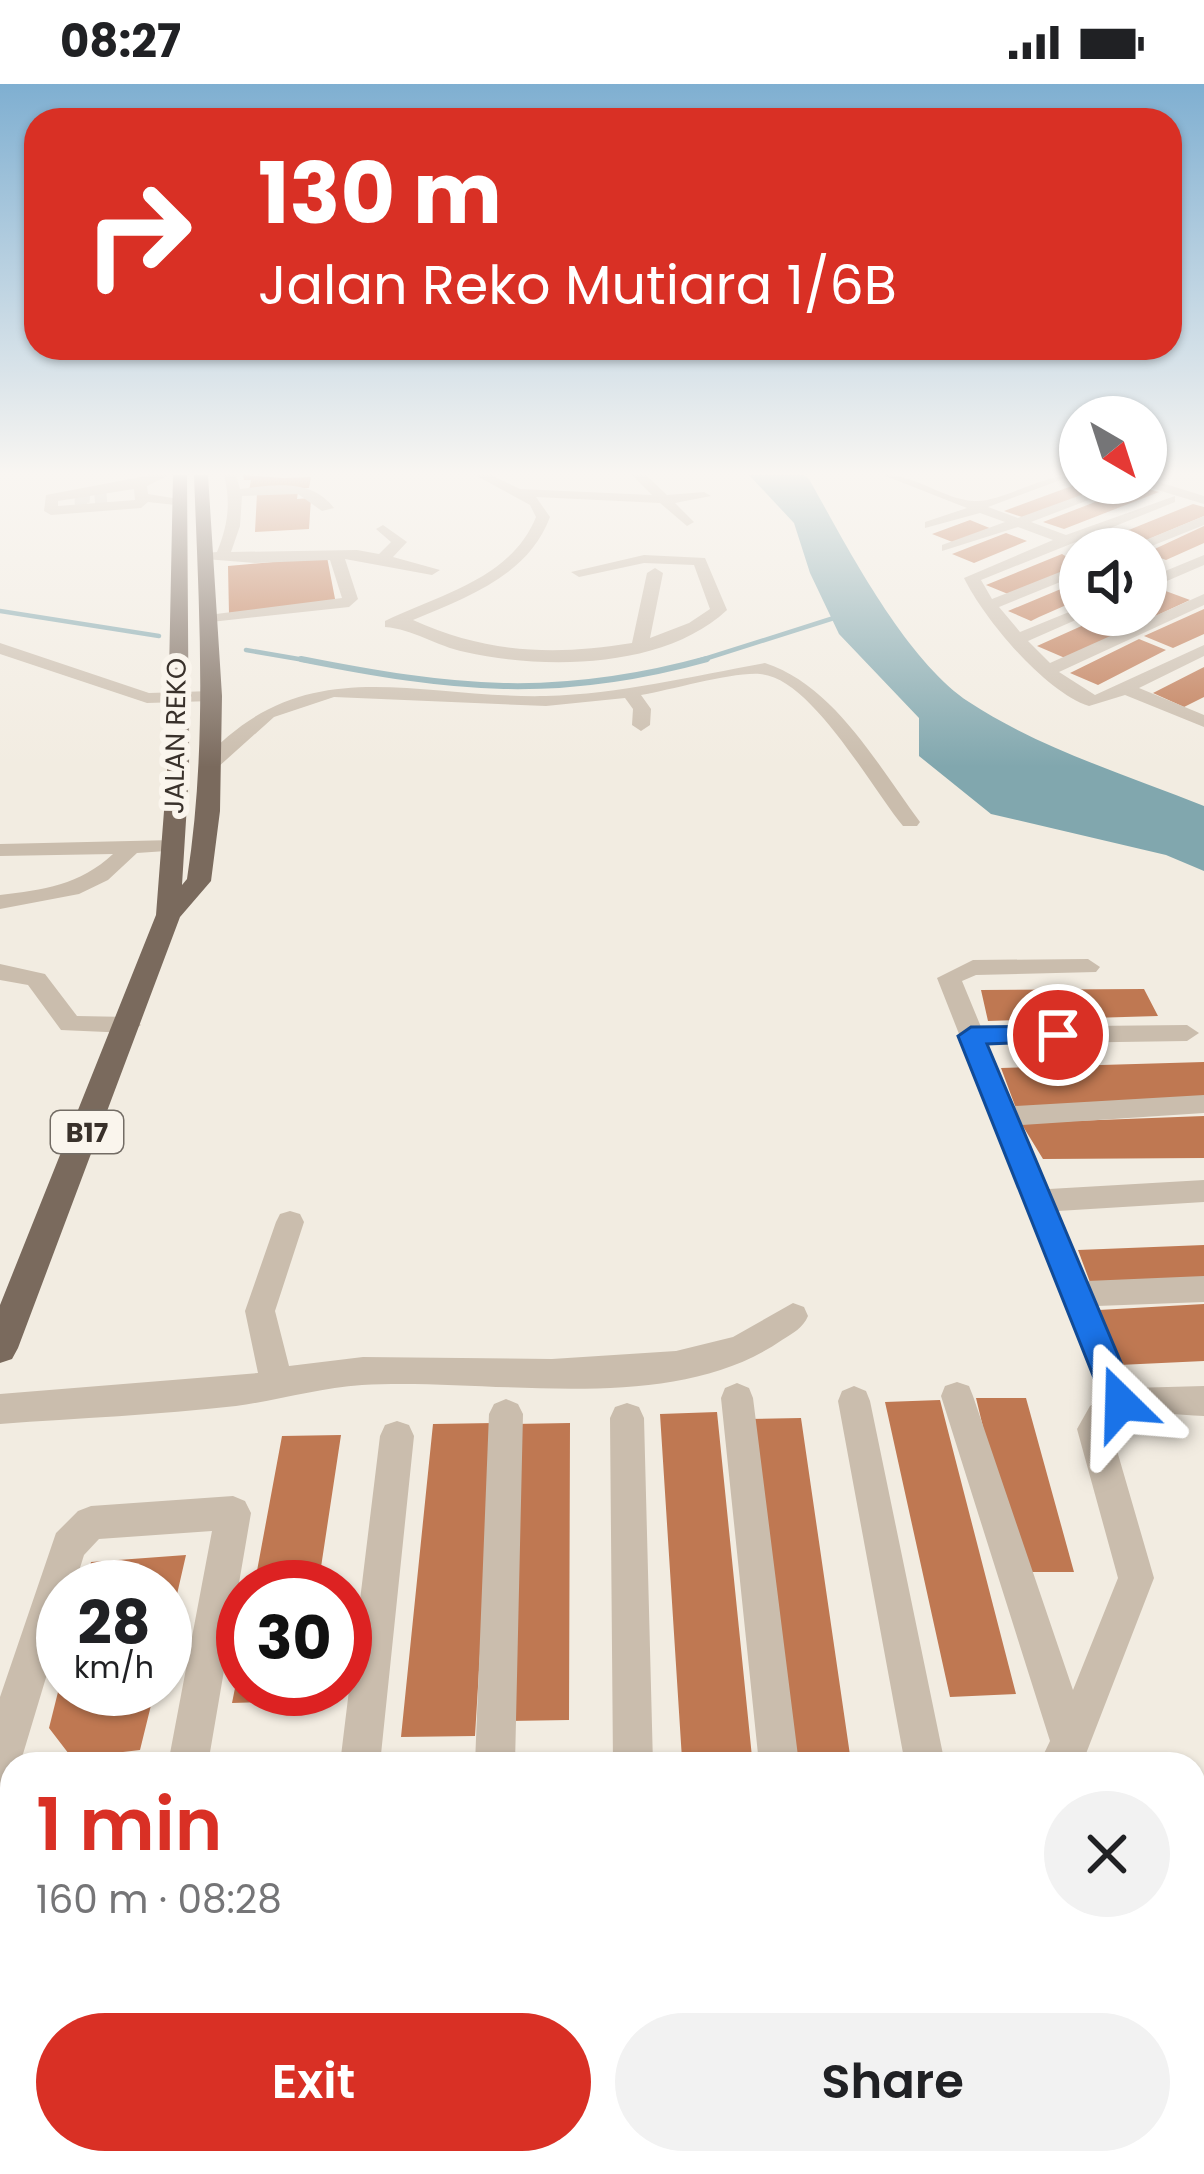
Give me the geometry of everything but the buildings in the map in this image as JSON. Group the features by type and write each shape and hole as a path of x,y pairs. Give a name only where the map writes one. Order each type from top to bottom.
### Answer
{"main road":[{"name":"JALAN REKO","path":"0,1348 130,1025 168,915 174,846 179,573"},
{"name":"JALAN REKO","path":"168,915 199,881 211,764 212,573"}],"street":[{"path":"208,620 324,616 350,599 342,573"},
{"path":"496,573 393,623 467,648 567,656 666,638 719,610 704,573"},
{"path":"641,644 655,573"},
{"path":"986,573 972,578 990,605 1018,639 1084,700 1096,701 1196,654"},
{"path":"1167,576 1204,589"},
{"path":"990,605 1059,577"},
{"path":"1167,615 1204,599"},
{"path":"1018,639 1059,622"},
{"path":"1049,670 1121,636"},
{"path":"1139,636 1149,640"},
{"path":"0,648 134,695 212,696"},
{"path":"1169,649 1196,654"},
{"path":"211,764 268,713 333,692 388,691 503,701 630,692 743,668 779,672 803,688 868,761 891,802 910,822"},
{"path":"1124,688 1202,712"},
{"path":"630,692 642,709 641,725"},
{"path":"0,850 174,846"},
{"path":"0,902 77,892 106,874 130,848"},
{"path":"1088,968 973,968 950,978 1121,1403"},
{"path":"0,972 21,971 41,980 70,1024 130,1025"},
{"path":"971,1036 1187,1034"},
{"path":"1004,1116 1204,1104"},
{"path":"1038,1201 1204,1191"},
{"path":"275,1380 260,1311 290,1222"},
{"path":"1076,1294 1204,1289"},
{"path":"0,1409 240,1391 275,1380 338,1372 644,1370 740,1349 793,1316"},
{"path":"957,1396 1064,1752"},
{"path":"737,1398 778,1752"},
{"path":"1066,1752 1136,1578 1094,1429 1098,1417 1121,1403 1204,1401"},
{"path":"854,1402 923,1752"},
{"path":"494,1752 506,1414"},
{"path":"627,1418 633,1752"},
{"path":"361,1752 397,1436"},
{"path":"2,1752 69,1545 91,1523 233,1513 190,1752"}],"water":[{"path":"810,573 863,573 922,659 945,683 996,718 1054,747 1204,806 1204,871 1166,855 991,814 919,756 919,718 839,634"}],"waterway":[{"path":"0,611 159,636"},
{"path":"697,661 837,617"},
{"path":"246,650 316,662"},
{"path":"301,659 407,678 504,686 601,681 697,661"},
{"path":"697,661 707,659"}],"route":[{"path":"1058,1035 971,1036 1121,1403"}]}
